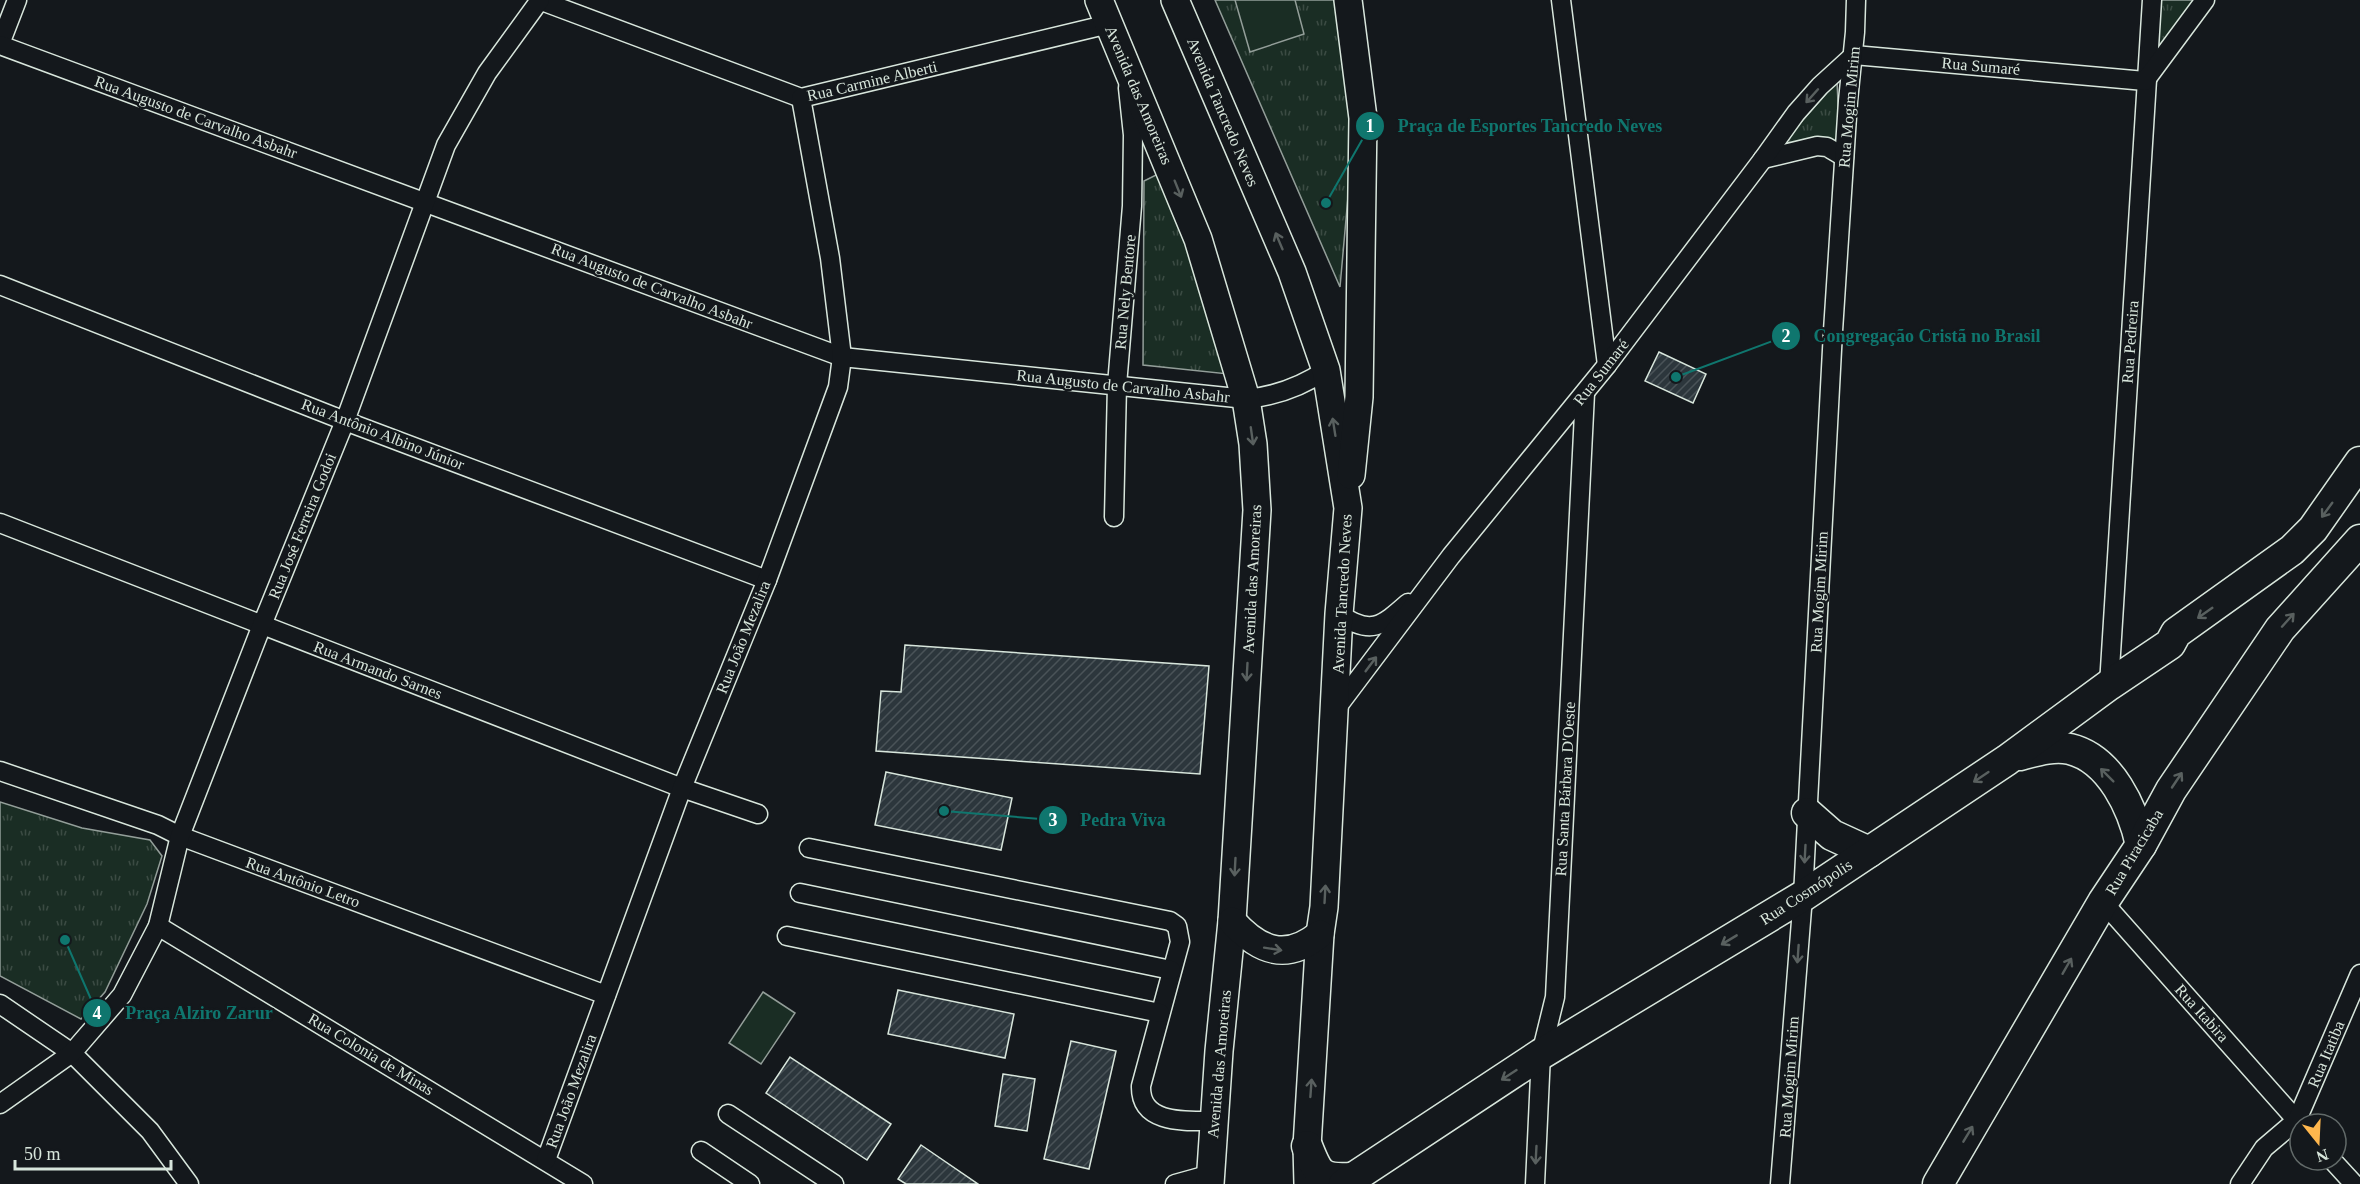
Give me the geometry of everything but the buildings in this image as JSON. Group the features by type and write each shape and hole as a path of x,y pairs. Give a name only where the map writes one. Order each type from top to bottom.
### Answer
{"main road":[{"name":"Avenida Tancredo Neves","path":"1175,0 1292,272 1326,370 1348,508 1339,614 1324,907 1320,934 1307,1146 1308,1184"},
{"path":"1348,0 1363,118 1359,397 1348,508"},
{"name":"Avenida das Amoreiras","path":"1104,12 1198,239 1246,399 1253,444 1257,510 1232,921 1210,1179"},
{"path":"1326,370 1344,342 1362,278"},
{"name":"Rua Cosmópolis","path":"1348,1181 1541,1054 1803,896 2007,760 2109,685 2170,644 2176,633 2292,550 2313,530 2360,462"},
{"name":"Rua Piracicaba","path":"1938,1184 2103,902 2141,845 2171,789 2280,629 2360,540"},
{"path":"2007,760 2052,748 2068,748 2081,753 2112,780 2127,802 2136,821 2141,845"},
{"path":"1807,813 1832,835 1869,852"},
{"path":"1232,921 1246,937 1266,949 1285,951 1309,943 1320,934"},
{"path":"1307,1146 1316,1168 1322,1175 1348,1181"}],"street":[{"path":"0,45 17,0"},
{"name":"Rua Carmine Alberti","path":"540,0 801,98 1104,12"},
{"name":"Rua José Ferreira Godoi","path":"0,1104 72,1053 122,995 158,926 180,836 261,625 345,421 446,145 487,73 540,0"},
{"path":"1561,0 1607,365"},
{"name":"Rua Pedreira","path":"2109,685 2145,81 2152,0"},
{"path":"2145,81 2205,0"},
{"name":"Rua Mogim Mirim","path":"1780,1184 1803,896 1832,342 1844,157 1854,55 1854,1"},
{"name":"Rua Augusto de Carvalho Asbahr","path":"0,45 842,357 1246,399 1280,393 1303,384 1326,370"},
{"name":"Rua Sumaré","path":"1335,710 1451,556 1607,365 1796,113 1820,86 1854,55 2145,81"},
{"name":"Rua Nely Bentore","path":"1114,517 1117,385 1132,206 1132,135 1126,68"},
{"name":"Rua João Mezalira","path":"546,1160 682,788 767,580 838,387 842,357 830,258 801,98"},
{"path":"1763,159 1817,146 1827,147 1844,157"},
{"name":"Rua Antônio Albino Júnior","path":"0,285 345,421 767,580"},
{"name":"Rua Santa Bárbara D'Oeste","path":"1535,1184 1541,1054 1555,997 1585,393"},
{"name":"Rua Armando Sarnes","path":"0,523 682,788 758,814"},
{"name":"Rua Sumaré","path":"1339,614 1354,624 1364,627 1384,624 1435,580"},
{"name":"Rua Antônio Letro","path":"0,771 158,825 180,836 606,995"},
{"path":"809,848 1170,921 1177,926 1180,937 1141,1094 1152,1113 1166,1118 1214,1121"},
{"path":"800,892 1171,970"},
{"name":"Rua Itabira","path":"2103,902 2289,1112"},
{"name":"Rua Colonia de Minas","path":"158,926 584,1184"},
{"path":"787,936 1160,1013"},
{"name":"Rua Itatiba","path":"2302,1112 2360,974"},
{"path":"0,1004 72,1053 150,1131 189,1184"},
{"path":"728,1114 834,1184"},
{"name":"Rua Itatiba","path":"2240,1184 2264,1148 2288,1130"},
{"path":"701,1151 750,1184"},
{"path":"2343,1172 2354,1184"},
{"path":"1175,1184 1210,1179"}],"green space":[{"path":"1215,0 1340,0 1355,118 1340,287"},
{"path":"1235,0 1295,0 1304,34 1250,52"},
{"path":"2157,0 2197,0 2153,58"},
{"path":"1837,81 1840,147 1803,141 1781,145"},
{"path":"1162,172 1193,256 1228,374 1143,365 1144,181"},
{"path":"0,802 82,828 150,840 162,856 147,904 105,992 81,1019 0,976"},
{"path":"763,992 795,1013 761,1064 729,1043"}],"place":[{"name":"Praça de Esportes Tancredo Neves","path":"1326,203"},
{"name":"Congregação Cristã no Brasil","path":"1676,377"},
{"name":"Pedra Viva","path":"944,811"},
{"name":"Praça Alziro Zarur","path":"65,940"}]}
